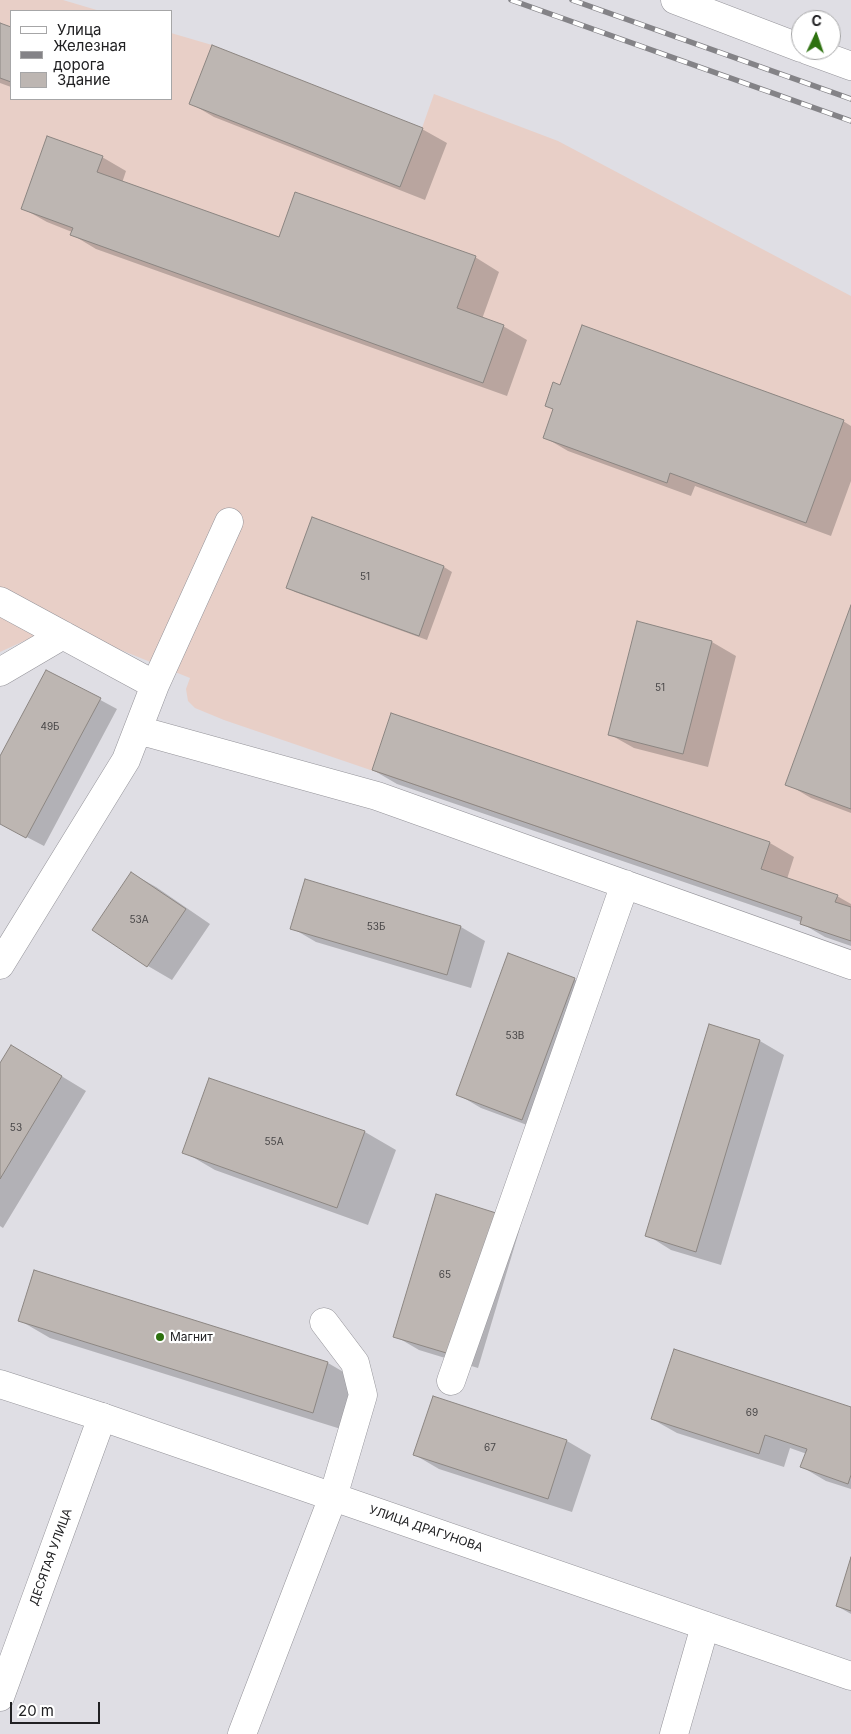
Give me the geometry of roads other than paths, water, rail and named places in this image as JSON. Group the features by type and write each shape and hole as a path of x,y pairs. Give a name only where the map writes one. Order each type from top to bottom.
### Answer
{"main road":[{"path":"675,0 791,44"},
{"path":"834,60 851,66"},
{"path":"0,965 126,760 155,685 229,522"},
{"path":"0,601 155,685"},
{"path":"0,672 63,635"},
{"path":"138,730 377,796 851,964"},
{"path":"451,1381 625,884"},
{"path":"242,1734 333,1496 363,1395 355,1363 324,1322"},
{"name":"УЛИЦА ДРАГУНОВА","path":"0,1384 333,1496 851,1676"},
{"name":"ДЕСЯТАЯ УЛИЦА","path":"0,1697 102,1417"},
{"path":"674,1734 705,1626"}],"railway":[{"path":"511,0 851,121"},
{"path":"572,0 851,99"}],"place":[{"name":"Магнит","path":"160,1337"}]}
